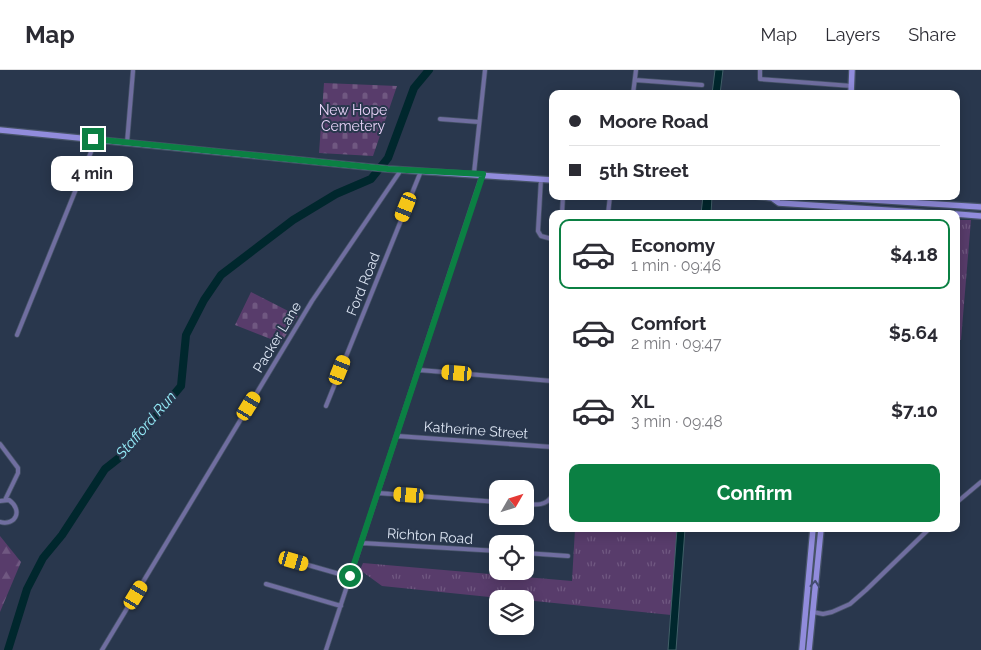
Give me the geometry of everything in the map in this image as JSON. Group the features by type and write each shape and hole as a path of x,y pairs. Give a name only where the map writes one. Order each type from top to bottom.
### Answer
{"main road":[{"path":"852,70 852,90"},
{"path":"0,130 388,169 474,173 549,180"},
{"path":"776,200 779,203 834,210"},
{"path":"803,200 804,205"},
{"path":"866,200 981,207"},
{"path":"890,210 891,202"},
{"path":"922,210 923,203"},
{"path":"971,206 971,215"},
{"path":"960,214 981,216"},
{"path":"802,650 813,532"},
{"path":"809,650 820,532"}],"street":[{"path":"474,173 485,70"},
{"path":"634,90 636,70"},
{"path":"760,70 760,79 852,86"},
{"path":"127,143 133,71"},
{"path":"635,80 702,85"},
{"path":"440,119 479,122"},
{"path":"17,335 91,152 93,139"},
{"name":"Packer Lane","path":"102,650 312,301 401,170"},
{"name":"Ford Road","path":"326,406 421,171"},
{"path":"326,650 483,174"},
{"path":"541,179 538,231 541,236 549,238"},
{"path":"419,370 549,381"},
{"name":"Katherine Street","path":"397,436 549,446"},
{"path":"0,444 18,468 18,473 2,500"},
{"path":"960,500 981,482"},
{"path":"378,493 489,501"},
{"path":"0,522 7,523 13,520 17,509 9,500 2,500"},
{"path":"534,504 542,504 549,500"},
{"path":"805,612 823,614 850,604 926,532"},
{"name":"Richton Road","path":"362,543 489,550"},
{"path":"534,554 568,556"},
{"path":"294,561 350,576"},
{"path":"266,584 341,606"}],"green space":[{"name":"New Hope Cemetery","path":"324,83 397,86 373,156 319,153"},
{"path":"960,220 971,220 961,340"},
{"path":"251,292 298,316 281,343 235,325"},
{"path":"575,532 677,532 671,615 534,601 534,590 489,590 489,597 382,586 360,570 363,563 489,574 489,580 534,580 534,578 572,581"},
{"path":"0,536 21,562 0,612"}],"shaded area":[{"path":"715,70 723,70 720,90 712,90"},
{"path":"703,200 712,200 711,210 701,210"},
{"path":"677,532 685,532 676,650 668,650"}],"waterway":[{"name":"Stafford Run","path":"8,650 27,589 43,558 62,535 105,469 124,454 181,386 186,335 204,300 221,275 293,220 336,194 371,179 388,158 414,88 429,70"}],"route":[{"path":"93,139 388,169 483,174 350,576"}]}
